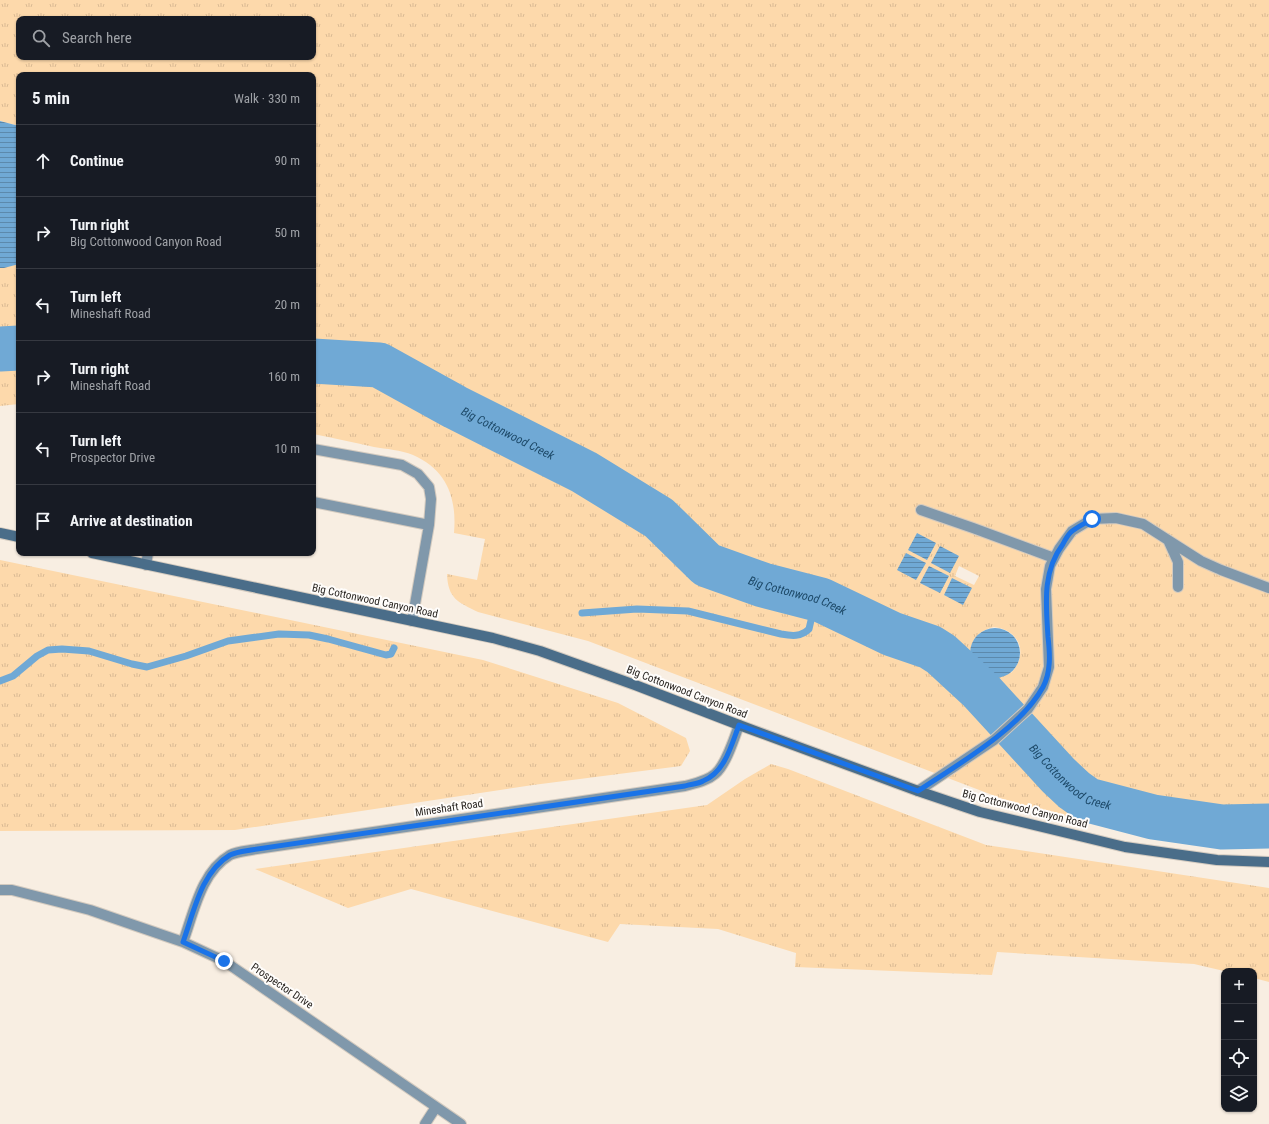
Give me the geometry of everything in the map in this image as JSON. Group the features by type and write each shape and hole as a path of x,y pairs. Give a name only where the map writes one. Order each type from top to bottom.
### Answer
{"main road":[{"path":"0,533 16,536"},
{"name":"Big Cottonwood Canyon Road","path":"106,556 493,638 540,650 635,684 739,725 918,791 980,812 1125,847 1217,860 1269,862"}],"street":[{"path":"316,450 402,465 418,474 428,487 431,494 430,525 412,621"},
{"path":"316,503 430,525"},
{"path":"921,510 1054,558"},
{"path":"918,791 994,740 1028,709 1043,687 1049,667 1046,589 1050,566 1072,532 1092,519 1116,518 1143,524 1201,560 1221,570 1269,588"},
{"path":"1168,540 1178,562 1178,587"},
{"path":"146,565 148,556"},
{"name":"Mineshaft Road","path":"183,942 201,892 212,870 231,855 251,850 678,787 703,782 716,774 726,758 739,725"},
{"name":"Prospector Drive","path":"0,890 12,890 90,910 183,942 224,961 461,1124"},
{"path":"425,1124 436,1107"}],"green space":[{"path":"0,0 1269,0 1269,842 1121,831 1016,804 588,641 478,612 455,599 449,589 447,574 477,580 485,539 454,533 454,508 447,486 442,477 425,461 408,453 316,435 316,72 16,72 16,125 0,121","holes":["959,566 979,576 974,585 955,576","994,627 1003,629 1010,633 1016,638 1019,644 1020,658 1017,666 1011,673 970,657 970,651 976,637 984,631"]},
{"path":"16,265 16,404 0,406 0,268"},
{"path":"0,560 483,660 618,703 686,738 690,751 681,766 533,785 235,830 0,831"},
{"path":"771,764 788,769 986,845 1269,888 1269,982 1257,979 1257,968 1221,968 1221,970 1194,964 997,952 992,975 795,967 796,953 718,929 620,924 608,942 411,889 348,908 255,869 707,805 745,779"}],"water":[{"path":"0,121 16,125 16,265 0,268"},
{"path":"917,533 936,543 927,560 908,550"},
{"path":"940,546 959,556 950,573 931,563"},
{"path":"906,553 926,563 916,580 897,570"},
{"path":"929,566 949,576 940,593 920,583"},
{"path":"952,578 972,588 963,605 944,595"},
{"path":"990,628 1000,628 1013,635 1020,648 1020,658 1013,671 1000,678 990,678 981,674 974,667 970,658 970,648 974,639 981,632"}],"waterway":[{"name":"Big Cottonwood Creek","path":"0,349 16,348"},
{"name":"Big Cottonwood Creek","path":"316,361 379,365 455,407 584,472 659,518 707,565 763,585 821,600 892,634 930,647 941,654 980,690 1058,775 1074,790 1088,800 1153,817 1222,827 1269,826"},
{"path":"582,613 637,609 688,611 781,634 796,635 806,632 809,629 816,599"},
{"path":"0,681 13,676 37,656 48,650 62,649 89,651 147,667 186,656 228,641 279,634 309,635 386,655 391,654 394,648"}],"route":[{"path":"224,961 183,942 201,892 212,870 231,855 251,850 685,786 703,782 716,774 726,758 739,725 918,791 994,740 1028,709 1036,698 1043,687 1049,667 1046,589 1050,566 1059,549 1072,532 1092,519"}]}
